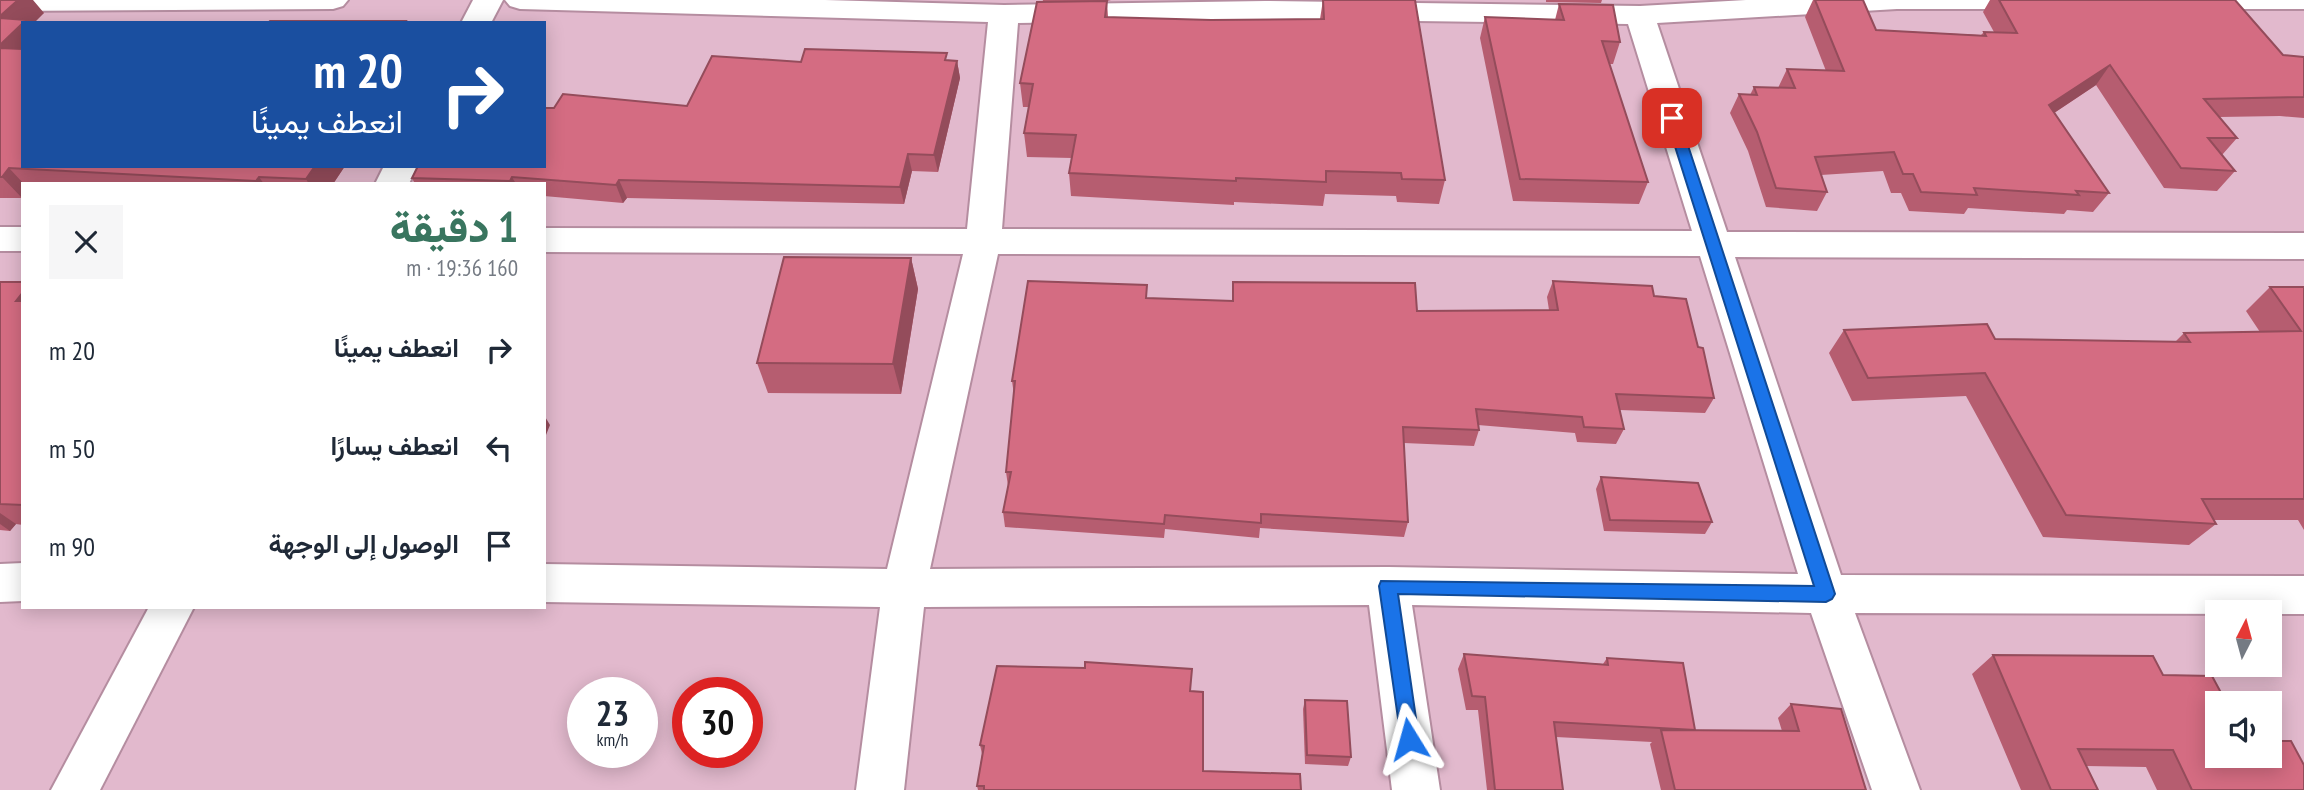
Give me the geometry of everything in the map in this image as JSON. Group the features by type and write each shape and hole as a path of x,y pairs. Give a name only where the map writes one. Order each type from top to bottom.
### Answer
{"street":[{"path":"0,2 333,0"},
{"path":"477,21 488,0"},
{"path":"520,0 1004,14 1264,5 1640,15 1897,0 2073,0"},
{"path":"2155,0 2304,0"},
{"path":"880,790 904,588 983,243 1004,14"},
{"path":"1640,15 1826,594 1896,790"},
{"path":"0,239 21,239"},
{"path":"546,240 2304,246"},
{"path":"0,583 21,582"},
{"path":"546,583 904,588 1388,586 1826,594 2304,595"},
{"path":"1388,586 1416,790"},
{"path":"75,790 171,609"}],"building":[{"path":"0,0 18,0 0,16"},
{"path":"1323,0 1415,0 1445,180 1402,179 1401,173 1326,171 1326,182 1236,178 1236,181 1069,173 1076,135 1024,133 1033,84 1020,83 1037,2 1107,1 1105,17 1211,20 1324,19"},
{"path":"1815,0 1863,0 1876,30 1986,36 1984,32 2017,33 1999,0 2235,0 2283,55 2304,57 2304,97 2204,99 2237,138 2208,138 2235,171 2181,168 2110,65 2049,105 2109,193 2076,191 2079,195 1974,188 1977,195 1921,192 1913,174 1903,174 1894,152 1815,157 1827,192 1776,188 1757,132 1739,94 1757,95 1754,87 1795,88 1787,69 1844,71"},
{"path":"1559,4 1613,5 1620,42 1602,41 1648,182 1520,179 1485,17 1564,20"},
{"path":"0,18 26,20 21,21 21,25 0,45"},
{"path":"0,48 21,49 21,168 314,168 306,179 259,177 256,181 9,168 0,177"},
{"path":"805,49 947,53 945,60 957,61 934,155 908,154 900,187 619,180 616,185 512,177 510,181 412,178 417,168 546,168 546,108 554,108 563,94 687,106 712,56 801,62"},
{"path":"784,257 911,258 893,364 757,363"},
{"path":"1028,281 1147,285 1146,298 1233,301 1233,282 1415,283 1417,311 1558,310 1553,281 1652,286 1654,296 1686,299 1698,347 1703,348 1714,398 1616,394 1624,429 1584,427 1582,417 1476,409 1479,430 1403,427 1408,522 1261,514 1261,523 1165,515 1164,524 1003,512 1011,472 1006,472 1015,381 1012,381"},
{"path":"0,282 21,282 21,295 16,301 21,301 21,505 0,504"},
{"path":"2270,287 2304,287 2304,499 2202,499 2216,524 2066,515 1985,373 1868,378 1844,330 1987,324 1995,339 2190,342 2184,333 2301,331"},
{"path":"1601,477 1698,483 1712,522 1610,520"},
{"path":"1464,654 1608,665 1607,658 1683,663 1695,730 1554,722 1563,790 1495,790 1485,697 1472,696"},
{"path":"1993,655 2153,656 2163,675 2213,677 2220,691 2205,691 2205,768 2282,768 2282,741 2291,741 2304,765 2304,790 2192,790 2173,750 2078,749 2098,790 2051,790"},
{"path":"1085,662 1192,669 1190,691 1203,692 1203,771 1300,774 1301,790 984,790 984,786 977,786 984,746 980,745 997,666 1085,668"},
{"path":"1305,700 1347,701 1351,757 1307,755"},
{"path":"1791,704 1841,709 1866,790 1675,790 1661,730 1799,731"}],"route":[{"path":"1409,739 1388,586 1826,594 1672,118"}]}
